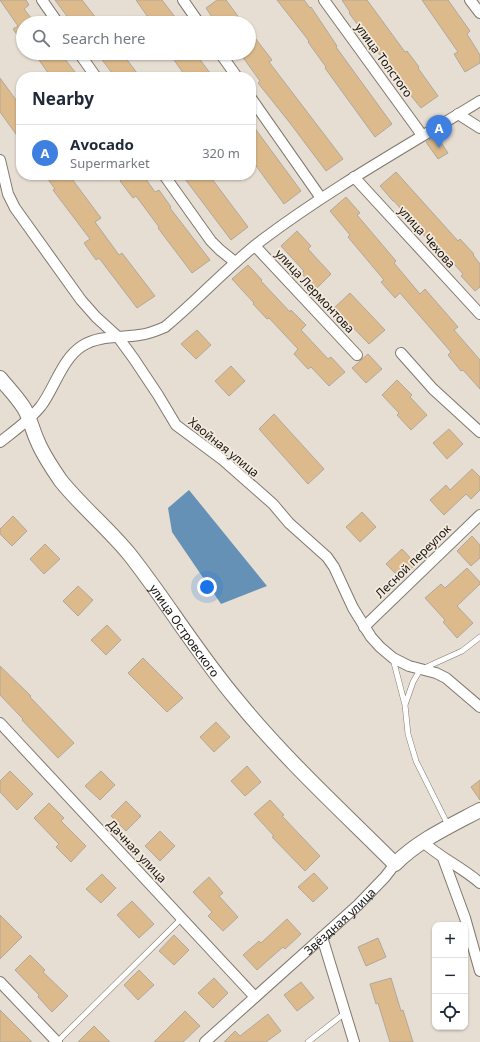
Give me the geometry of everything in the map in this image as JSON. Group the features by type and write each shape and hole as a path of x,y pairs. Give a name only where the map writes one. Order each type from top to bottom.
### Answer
{"street":[{"path":"42,0 53,16"},
{"path":"183,0 194,16"},
{"name":"улица Толстого","path":"324,0 422,135"},
{"path":"470,0 480,13"},
{"path":"84,60 92,72"},
{"path":"225,60 233,72"},
{"path":"0,442 42,405 65,366 75,352 82,346 90,342 154,332 165,327 235,262 321,198 480,101"},
{"path":"256,105 321,198"},
{"path":"458,114 480,127"},
{"name":"Хвойная улица","path":"0,160 8,194 15,208 81,300 96,317 118,337 176,424 222,460 273,504 289,523 327,557 334,567 353,608 364,627 380,647 393,658 409,666 436,673 446,678 480,707"},
{"name":"улица Чехова","path":"354,177 480,314"},
{"path":"168,180 211,241 235,262"},
{"name":"улица Лермонтова","path":"255,246 357,355"},
{"path":"401,352 433,388 480,432"},
{"name":"улица Островского","path":"0,378 16,396 29,418 44,455 61,480 108,529 130,555 211,667 237,700 305,776 395,864"},
{"name":"Лесной переулок","path":"364,627 480,515"},
{"name":"Дачная улица","path":"0,723 255,997"},
{"name":"Звёздная улица","path":"205,1042 373,890 406,852 422,841 480,810"},
{"path":"422,841 432,851 460,868 480,883"},
{"path":"444,858 463,912 480,971"},
{"path":"322,937 354,1042"},
{"path":"0,982 57,1042"}],"lane":[{"path":"405,706 413,682 420,670 462,651 480,637"},
{"path":"393,658 405,706 408,734 416,761 449,826"},
{"path":"57,1042 182,918"},
{"path":"308,1042 345,1012"}],"water":[{"path":"189,490 267,586 221,604 172,532 168,508"}],"building":[{"path":"0,0 26,0 29,5 24,9 30,16 16,16 16,23"},
{"path":"55,0 82,0 95,16 67,16"},
{"path":"136,0 162,0 174,16 147,16"},
{"path":"217,0 226,0 238,16 211,16 206,8"},
{"path":"277,0 304,0 310,8 311,7 337,46 336,47 392,124 375,137 325,68 326,67 308,42 309,41"},
{"path":"342,0 367,0 405,52 407,51 419,67 418,68 438,96 421,108 408,92 410,91 382,53 380,55 349,13 350,12"},
{"path":"422,0 448,0 470,31 467,34 480,55 480,63 465,72 454,54 458,52"},
{"path":"256,39 272,60 269,62 343,159 326,171 258,83 260,81 256,75 256,72 254,72 245,60 256,60"},
{"path":"39,60 66,60 75,72 47,72"},
{"path":"102,60 127,60 136,72 111,72"},
{"path":"174,60 200,60 209,72 182,72"},
{"path":"0,78 16,100 16,134 0,112"},
{"path":"256,130 301,191 284,204 256,166"},
{"path":"436,135 448,153 438,159 426,142"},
{"path":"396,172 458,241 460,239 474,254 473,255 480,264 480,287 475,291 461,276 463,274 439,247 436,249 380,186"},
{"path":"49,180 73,180 101,218 95,222 119,255 122,253 155,296 137,308 99,258 96,260 84,243 90,239 53,190 55,189"},
{"path":"147,180 155,192 159,190 171,207 170,208 210,260 192,273 136,196 133,198 120,181"},
{"path":"186,180 213,180 248,227 231,240"},
{"path":"346,197 360,213 357,215 396,261 394,263 420,294 425,289 458,327 454,330 480,360 480,389 463,370 461,371 448,355 451,352 400,293 395,298 381,282 384,280 348,237 350,235 330,211"},
{"path":"297,231 311,246 308,249 331,274 316,289 301,273 304,271 281,246"},
{"path":"248,265 290,312 291,310 306,325 301,330 328,359 331,357 345,372 329,386 311,367 308,369 294,354 298,349 269,318 267,319 232,279"},
{"path":"350,293 385,330 369,344 334,308"},
{"path":"197,330 211,345 196,359 181,344"},
{"path":"368,354 382,369 366,383 352,368"},
{"path":"231,366 245,381 229,396 215,381"},
{"path":"397,380 412,395 410,397 427,415 411,430 397,415 399,413 382,395"},
{"path":"274,414 324,469 308,484 259,429"},
{"path":"449,429 463,444 447,459 433,443"},
{"path":"472,469 480,477 480,490 471,499 466,494 444,515 430,500 446,485 450,490"},
{"path":"362,512 376,527 360,542 346,527"},
{"path":"13,516 27,531 12,546 0,534 0,529"},
{"path":"472,536 480,545 480,558 471,566 457,551"},
{"path":"45,544 60,559 44,574 30,559"},
{"path":"402,549 416,564 401,579 386,564"},
{"path":"467,568 480,582 480,584 457,606 473,623 457,638 443,622 445,620 425,598 441,584 445,588"},
{"path":"78,586 93,600 78,616 63,601"},
{"path":"107,625 121,640 106,655 91,640"},
{"path":"143,658 183,698 167,712 128,673"},
{"path":"0,666 31,696 30,697 74,743 58,758 0,695"},
{"path":"216,722 230,737 214,752 200,737"},
{"path":"247,766 261,782 245,796 231,781"},
{"path":"10,771 33,794 17,810 0,792 0,781"},
{"path":"101,771 115,785 100,800 85,786"},
{"path":"480,780 480,800 471,787"},
{"path":"270,800 284,815 282,816 320,856 305,871 272,837 274,836 254,814"},
{"path":"126,801 141,816 126,831 111,816"},
{"path":"49,803 64,818 61,821 86,846 71,862 56,847 59,844 34,818"},
{"path":"160,831 175,846 160,861 145,846"},
{"path":"314,873 328,888 313,902 298,887"},
{"path":"102,874 116,888 101,903 86,889"},
{"path":"209,877 223,893 219,896 238,917 223,931 208,916 212,912 193,892"},
{"path":"132,901 154,924 139,938 117,915"},
{"path":"0,915 22,937 0,959"},
{"path":"287,919 301,934 285,949 283,947 257,970 243,955 259,941 261,943"},
{"path":"174,935 189,950 174,965 159,951"},
{"path":"378,938 386,957 366,966 358,947"},
{"path":"30,955 45,970 43,972 68,996 52,1012 38,997 39,995 15,970"},
{"path":"139,970 154,985 138,1000 124,985"},
{"path":"214,978 228,993 213,1008 198,993"},
{"path":"391,978 401,1011 403,1010 413,1042 390,1042 378,1003 376,1004 370,984"},
{"path":"301,982 314,998 297,1011 284,995"},
{"path":"0,1010 32,1042 0,1042"},
{"path":"185,1011 200,1026 183,1042 154,1042"},
{"path":"268,1014 281,1031 266,1042 224,1042 235,1031 240,1036"},
{"path":"94,1026 110,1042 78,1042"}],"place":[{"name":"Avocado","path":"439,148"}]}
